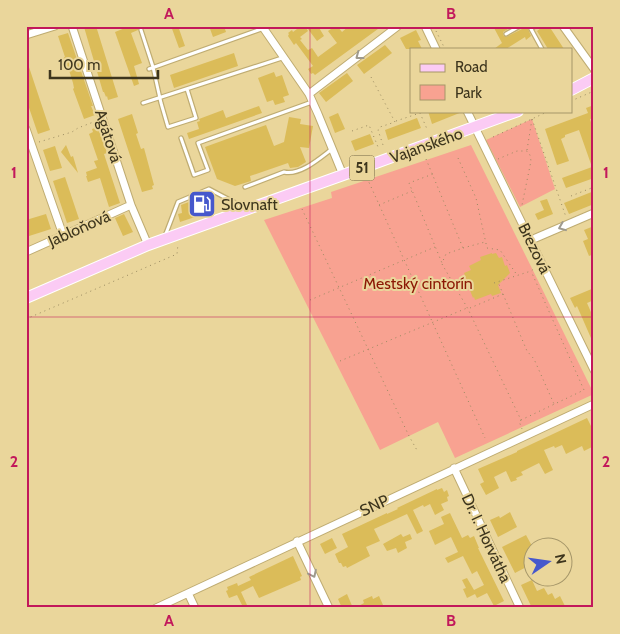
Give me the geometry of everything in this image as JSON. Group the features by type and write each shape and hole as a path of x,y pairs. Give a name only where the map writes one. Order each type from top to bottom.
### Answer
{"main road":[{"path":"572,89 594,78"},
{"name":"Vajanského","path":"164,239 515,112"},
{"name":"51","path":"26,298 164,239"}],"street":[{"path":"26,35 55,26"},
{"name":"Agátová","path":"72,26 131,205 148,245"},
{"path":"309,94 398,26"},
{"path":"425,26 436,48"},
{"path":"563,26 594,69"},
{"path":"263,27 309,94 342,176"},
{"name":"Brezová","path":"468,112 594,370"},
{"path":"26,129 29,145 63,235"},
{"name":"Jabloňová","path":"26,252 131,205"},
{"path":"531,240 594,214"},
{"name":"SNP","path":"156,608 594,404"},
{"name":"Dr. I. Horvátha","path":"454,468 520,608"},
{"path":"297,541 329,608"},
{"path":"188,593 195,608"}],"lane":[{"path":"506,34 520,26"},
{"path":"535,26 530,28 541,47"},
{"path":"151,68 263,27"},
{"path":"141,30 168,127 196,118 187,89"},
{"path":"143,104 284,58"},
{"path":"181,138 194,175 208,170 198,143 313,102"},
{"path":"245,187 284,172 288,174 307,168 332,148"},
{"path":"164,239 178,202 209,189 248,209"}],"path":[{"path":"434,26 445,48"},
{"path":"370,77 395,122"},
{"path":"572,101 594,91"},
{"path":"420,112 427,129"},
{"path":"493,137 547,112"},
{"path":"383,145 378,130 380,127 418,113 422,115"},
{"path":"29,145 72,132 103,119"},
{"path":"520,207 531,161 527,151 532,119"},
{"path":"532,119 569,224"},
{"path":"352,130 368,125 378,147"},
{"path":"496,160 517,151 527,151"},
{"path":"426,158 463,248"},
{"path":"458,158 476,198 487,248 500,250 517,275"},
{"path":"433,174 409,183 442,263 468,308 520,420 522,429"},
{"path":"367,178 485,438"},
{"path":"571,196 594,187"},
{"path":"378,205 412,191"},
{"path":"302,209 418,452"},
{"path":"442,263 446,254 486,241"},
{"path":"26,319 177,254 178,243"},
{"path":"310,300 435,247"},
{"path":"494,283 538,266"},
{"path":"520,420 584,390 531,270"},
{"path":"498,282 527,351 534,359 554,404"},
{"path":"340,361 503,294"}],"green space":[{"path":"532,119 555,189 520,207 486,140"},
{"name":"Mestský cintorín","path":"471,145 594,394 455,458 438,422 380,450 264,220 332,198 331,192"}],"building":[{"path":"96,26 118,97 108,100 103,92 84,27"},
{"path":"130,26 147,27 140,27 131,33 142,63 134,66 139,84 134,86 115,32"},
{"path":"171,26 178,26 185,46 179,48"},
{"path":"209,26 224,26 226,32 213,37"},
{"path":"301,26 305,26 308,31 300,37 302,39 300,40 308,50 312,48 318,57 337,43 328,31 334,27 335,29 338,27 342,32 349,26 382,26 315,75 311,74 308,69 313,66 296,43 294,45 288,36 288,33"},
{"path":"312,26 318,26 324,36 317,41 308,29"},
{"path":"493,26 513,26 503,32 503,35 506,37 522,29 523,26 527,26 531,36 526,40 525,37 508,48 495,48 502,43"},
{"path":"544,26 549,26 563,48 547,48 537,31"},
{"path":"416,30 421,40 418,41 422,48 406,49 400,38"},
{"path":"68,33 95,115 84,119 73,89 68,67 66,67 63,58 65,57 58,36"},
{"path":"385,45 392,53 364,74 357,65"},
{"path":"234,53 238,66 174,88 170,75"},
{"path":"26,61 50,130 38,134 26,99"},
{"path":"274,72 276,77 282,75 289,95 283,97 285,102 275,105 273,100 267,102 258,78"},
{"path":"347,73 353,81 326,102 319,93"},
{"path":"594,105 594,118 590,119 594,132 594,178 566,188 562,178 592,167 579,130 565,135 561,139 569,161 557,165 545,129 588,113 586,108"},
{"path":"259,106 262,113 189,139 187,133 199,129 197,122 200,121 199,119 223,110 226,118"},
{"path":"428,112 462,112 432,124"},
{"path":"338,113 345,129 335,133 329,117"},
{"path":"132,114 138,133 136,134 141,149 144,148 154,185 152,186 153,189 142,192 118,119"},
{"path":"289,117 301,119 300,124 313,126 309,148 300,147 306,162 298,167 290,168 288,163 250,176 251,181 235,186 217,179 205,147 266,125 274,146 284,142"},
{"path":"417,118 421,128 388,140 385,130"},
{"path":"99,127 107,153 104,154 120,203 109,207 100,178 88,182 86,176 86,172 97,168 94,161 98,160 89,134 93,132 92,129"},
{"path":"370,134 374,144 355,151 351,141"},
{"path":"66,145 71,157 73,156 78,173 61,152"},
{"path":"55,146 62,168 50,171 43,150"},
{"path":"65,177 79,219 67,223 53,181"},
{"path":"594,191 594,204 569,214 564,203"},
{"path":"203,195 207,206 193,210 195,217 180,222 178,214 182,213 181,205"},
{"path":"547,199 553,214 538,220 535,214 544,210 540,201"},
{"path":"46,214 51,229 26,237 26,220"},
{"path":"124,214 133,232 123,236 115,218"},
{"path":"594,226 594,254 589,256 583,241 588,239 584,230"},
{"path":"496,253 499,258 502,257 510,273 498,285 501,293 492,296 491,294 475,300 464,273 471,270 469,266 481,260 480,257"},
{"path":"594,288 594,300 587,303 594,319 594,345 577,306 575,308 570,298"},
{"path":"587,418 594,432 594,446 584,451 582,446 566,454 562,445 544,450 553,470 545,474 539,463 521,472 523,475 511,482 506,471 494,477 499,488 486,495 480,484 484,482 478,469"},
{"path":"442,488 444,492 447,490 449,496 447,497 448,501 441,504 444,510 435,515 430,504 413,510 423,531 417,534 407,514 374,529 380,541 366,547 370,556 347,568 339,563 335,554 348,547 342,534"},
{"path":"510,512 517,527 498,537 490,520 499,516 500,518"},
{"path":"450,513 462,538 468,535 470,538 474,536 504,601 494,606 487,593 477,598 475,594 467,598 463,589 466,588 462,580 467,578 474,590 484,585 477,571 472,574 463,556 448,563 445,558 458,552 451,537 435,545 429,531 444,524 441,517"},
{"path":"401,534 403,537 410,534 412,539 405,542 407,548 398,553 396,548 387,551 383,544"},
{"path":"522,537 522,569 515,573 502,547"},
{"path":"332,538 337,548 325,554 320,544"},
{"path":"293,556 302,576 300,577 301,580 259,598 253,586 241,592 247,605 243,607 237,595 229,598 226,591 228,590 227,587 237,583 238,586 251,580 249,577"},
{"path":"521,585 535,586 537,591 544,588 548,595 552,593 555,599 560,596 566,608 532,608"},
{"path":"347,594 353,608 342,608 338,599"},
{"path":"372,596 373,599 379,596 383,605 378,608 355,608 364,603 363,600"}],"place":[{"name":"Slovnaft","path":"202,204"}]}
